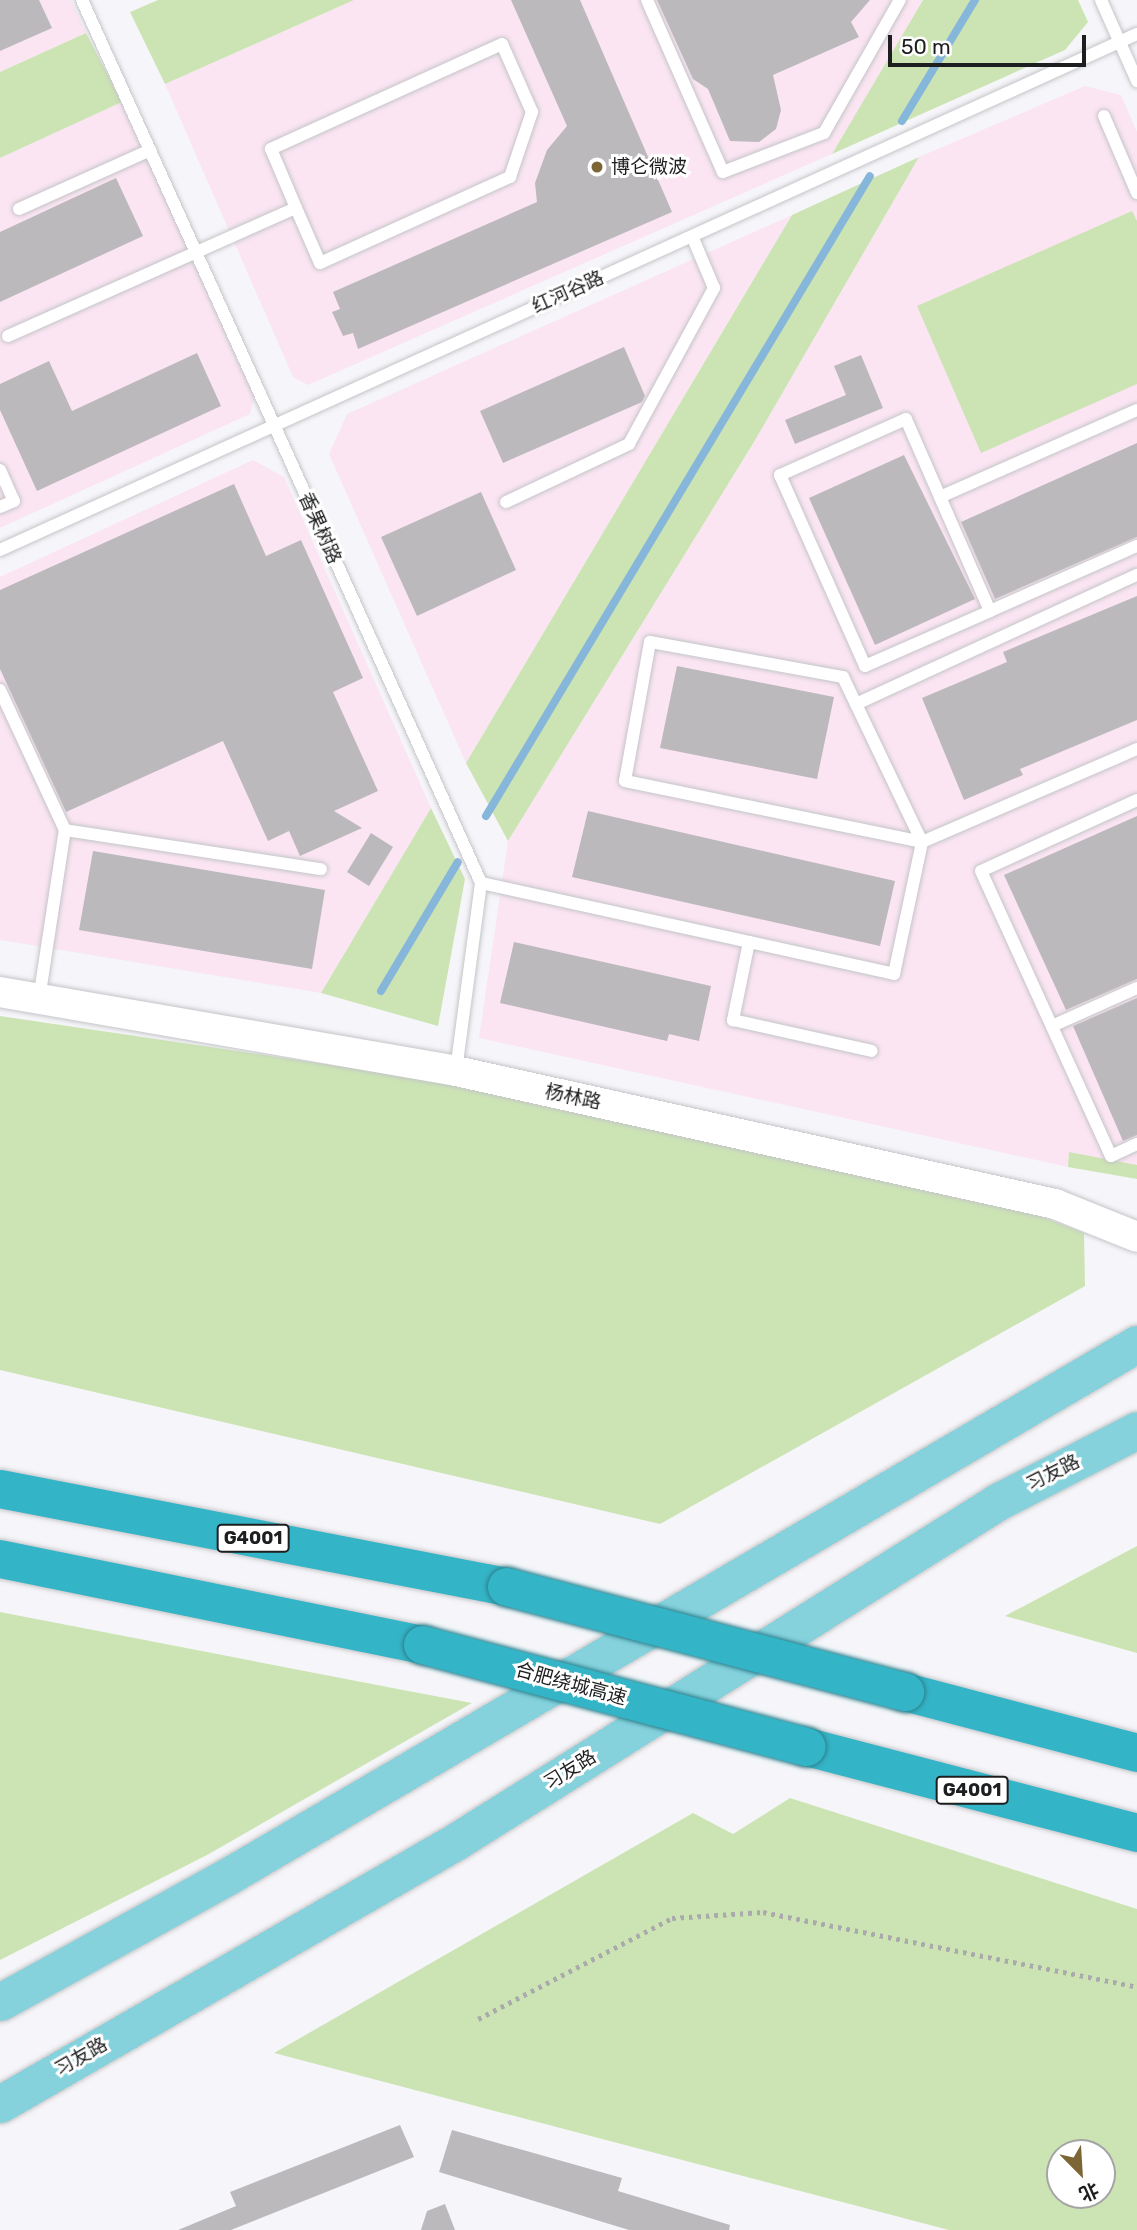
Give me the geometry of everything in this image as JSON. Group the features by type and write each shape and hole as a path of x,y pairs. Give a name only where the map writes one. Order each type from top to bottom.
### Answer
{"highway":[{"name":"G4001","path":"0,1489 506,1587 1137,1753"},
{"name":"合肥绕城高速","path":"0,1559 423,1645 1137,1833"}],"main road":[{"path":"0,2002 230,1875 1137,1344"},
{"name":"习友路","path":"0,2104 455,1842 999,1501 1137,1430"}],"street":[{"name":"杨林路","path":"0,992 456,1071 1055,1204 1137,1237"}],"lane":[{"name":"香果树路","path":"82,0 481,883"},
{"path":"648,0 723,172 824,132 900,0"},
{"path":"1101,0 1137,81"},
{"name":"红河谷路","path":"0,550 1137,34"},
{"path":"502,44 532,112 510,177 320,263 296,208 271,149 502,44"},
{"path":"1104,116 1137,192"},
{"path":"19,209 150,150"},
{"path":"8,336 296,208"},
{"path":"506,502 629,444 714,288 692,236"},
{"path":"940,497 1137,410"},
{"path":"990,611 906,419 780,475 865,666 990,611 1137,546"},
{"path":"0,470 14,501 0,507"},
{"path":"856,704 1137,575"},
{"path":"456,1071 481,883 894,974 922,842 843,677 649,642 625,781 922,842 1137,749"},
{"path":"0,690 65,830 39,999"},
{"path":"1137,800 982,871 1111,1156 1137,1144"},
{"path":"65,830 321,869"},
{"path":"749,942 733,1020 872,1051"},
{"path":"1052,1026 1137,988"}],"path":[{"path":"478,2019 671,1917 763,1912 1137,1987"}],"shaded area":[{"path":"0,0 71,0 86,33 0,72"},
{"path":"354,0 923,0 832,154 308,385 293,377 165,84"},
{"path":"1085,86 1121,95 1137,132 1137,1165 1069,1153 1068,1167 479,1038 508,841 754,442 919,157"},
{"path":"122,102 255,395 250,414 0,528 0,158"},
{"path":"792,215 466,763 329,454 347,414"},
{"path":"253,460 284,477 431,808 321,993 0,940 0,577"}],"green space":[{"path":"158,0 354,0 165,84 130,12"},
{"path":"923,0 1078,0 1088,22 1065,50 832,154"},
{"path":"86,33 122,102 0,158 0,72"},
{"path":"919,157 754,442 508,841 466,763 792,215"},
{"path":"1132,211 1137,221 1137,384 981,453 917,306"},
{"path":"431,808 465,879 438,1026 321,993"},
{"path":"0,1016 548,1097 1007,1203 1084,1233 1085,1286 660,1524 0,1370"},
{"path":"1069,1152 1137,1165 1137,1179 1068,1167"},
{"path":"1137,1546 1137,1653 1005,1616"},
{"path":"0,1612 472,1703 207,1855 0,1960"},
{"path":"790,1798 1137,1909 1137,2230 949,2230 274,2053 693,1813 733,1834"}],"building":[{"path":"0,0 39,0 52,28 0,51"},
{"name":"博仑微波","path":"511,0 580,0 672,212 358,349 353,333 343,336 332,312 340,309 333,292 537,202 535,183 547,150 567,126"},
{"path":"657,0 870,0 851,22 859,37 773,75 781,110 776,129 759,142 730,141 708,89 693,79"},
{"path":"116,178 143,236 0,302 0,232"},
{"path":"624,347 645,396 642,402 503,463 480,411"},
{"path":"197,353 221,406 37,491 0,410 0,384 49,361 72,411"},
{"path":"861,355 883,408 795,444 785,420 846,395 834,366"},
{"path":"1137,443 1137,537 995,599 961,522"},
{"path":"904,455 975,599 875,645 809,498"},
{"path":"234,484 266,556 301,540 363,678 333,692 378,791 334,811 362,828 300,856 289,831 268,841 223,741 66,812 0,669 0,590"},
{"path":"481,492 516,570 417,616 381,537"},
{"path":"1137,596 1137,720 1020,769 1023,775 964,800 922,698 1007,662 1003,652"},
{"path":"677,666 834,697 817,779 660,748"},
{"path":"588,811 895,881 880,946 572,877"},
{"path":"1137,816 1137,979 1066,1010 1004,875"},
{"path":"371,833 393,847 369,886 347,872"},
{"path":"93,851 325,890 312,969 79,930"},
{"path":"514,942 711,986 699,1041 669,1034 667,1041 500,1003"},
{"path":"1137,998 1137,1135 1123,1141 1073,1026"},
{"path":"400,2125 414,2157 231,2230 178,2230 236,2206 230,2192"},
{"path":"452,2130 622,2178 618,2191 730,2225 729,2230 629,2230 439,2172"},
{"path":"445,2204 455,2230 421,2230 427,2211"}],"waterway":[{"path":"902,121 975,0"},
{"path":"486,816 870,176"},
{"path":"381,991 458,862"}],"place":[{"name":"博仑微波","path":"597,167"}]}
